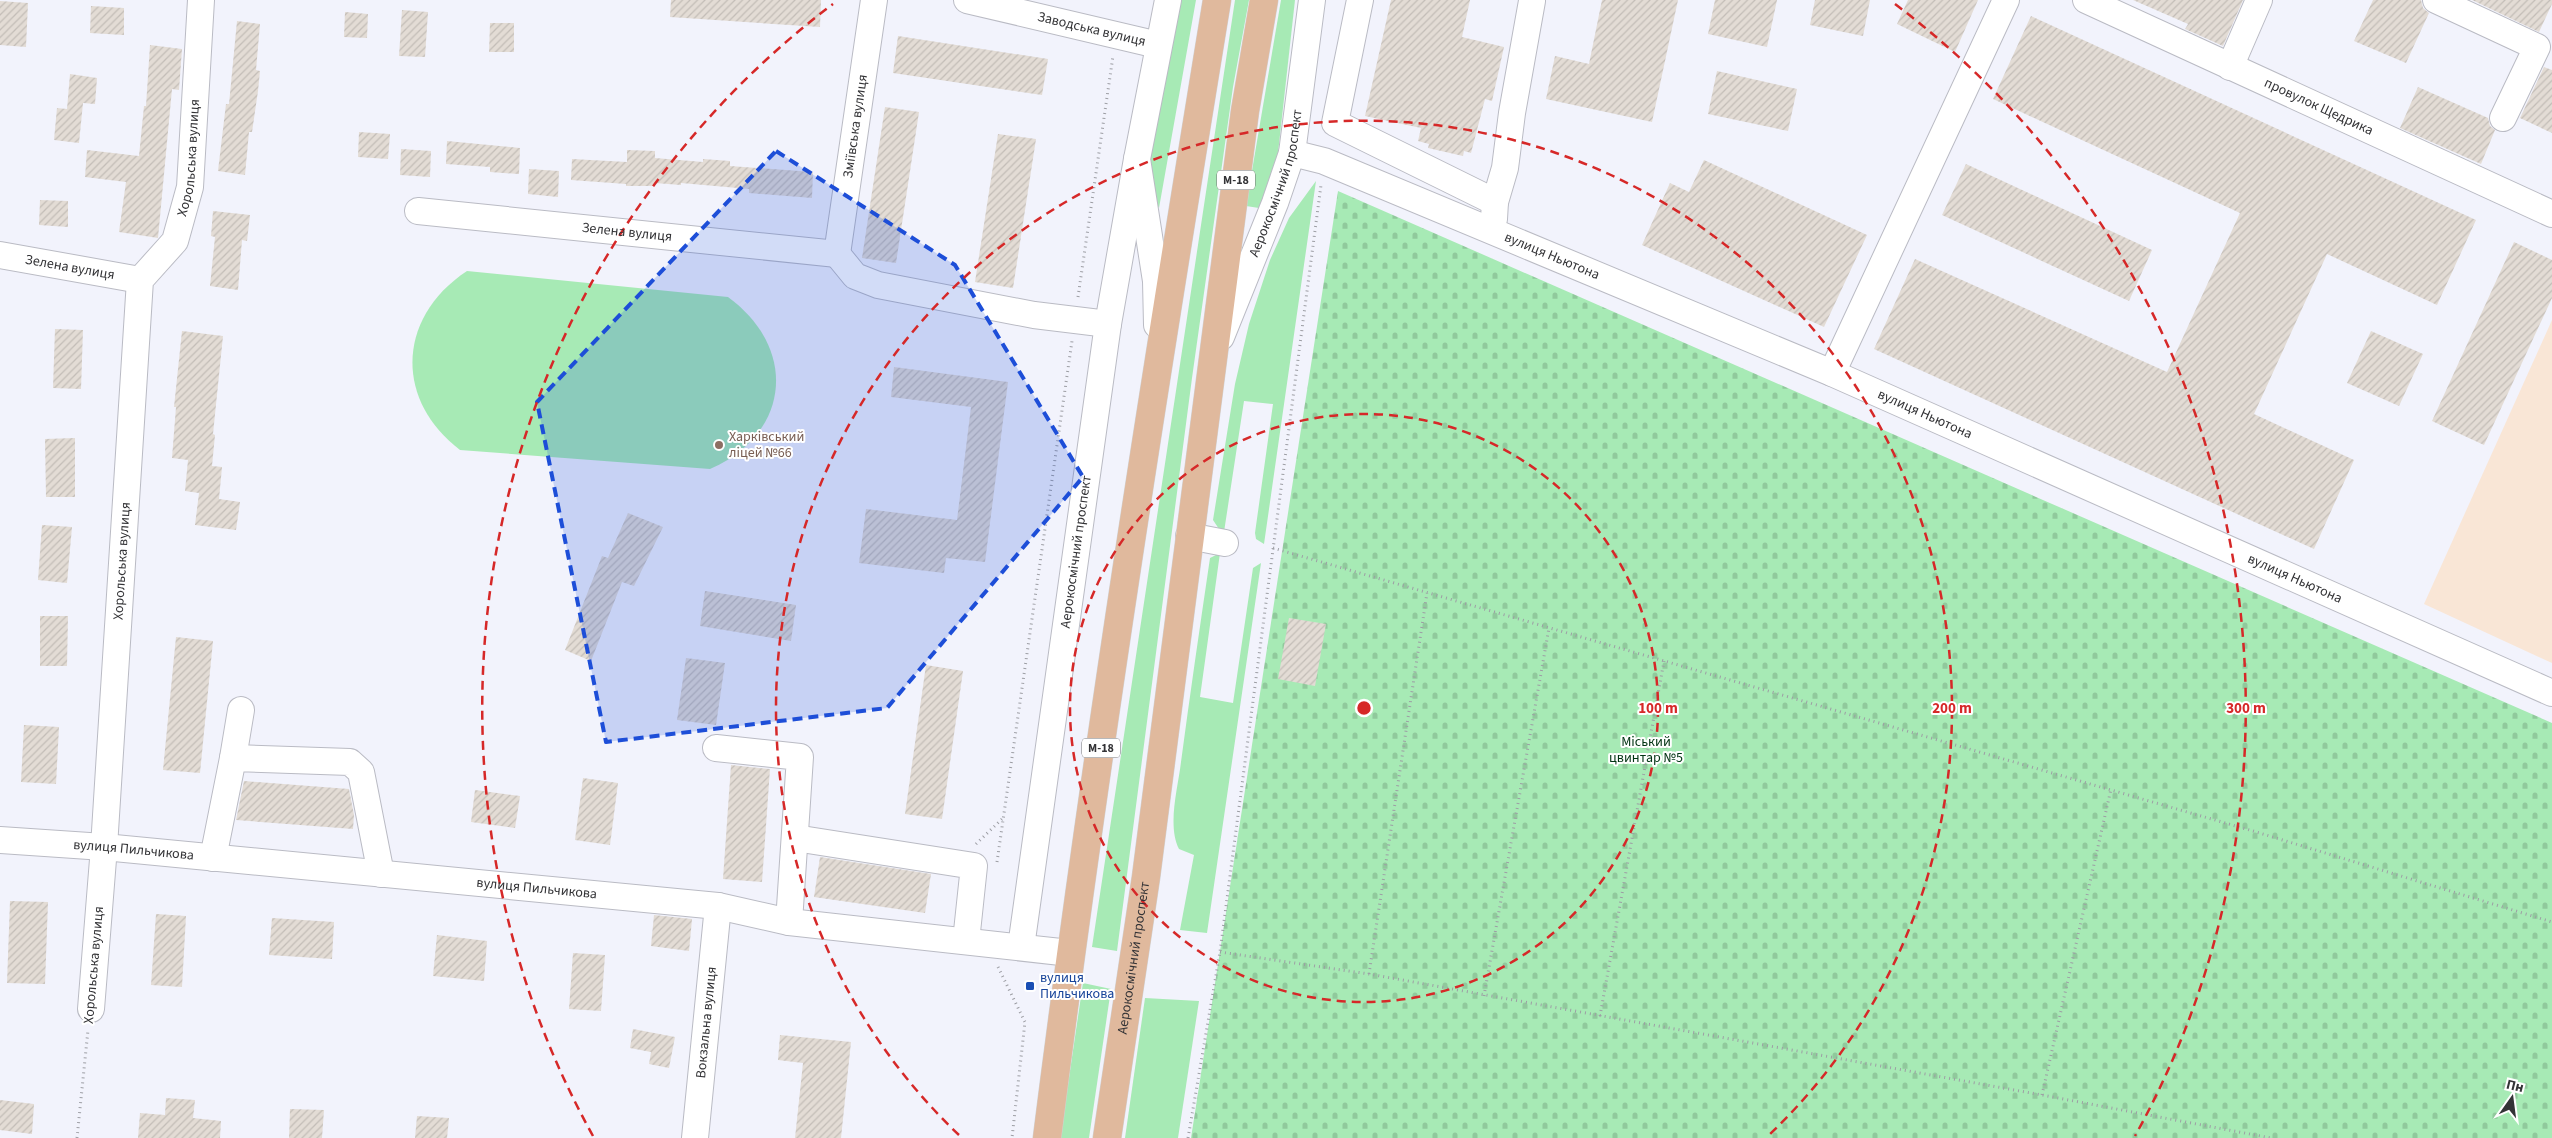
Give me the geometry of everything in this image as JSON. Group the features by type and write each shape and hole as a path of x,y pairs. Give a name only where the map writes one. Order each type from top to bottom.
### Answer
{"main road":[{"name":"Аерокосмічний проспект","path":"1047,1138 1070,953 1159,358 1217,0"},
{"name":"Аерокосмічний проспект","path":"1107,1138 1146,877 1188,536 1245,111 1264,0"}],"street":[{"name":"Хорольська вулиця","path":"90,1009 104,847 140,280 175,242 190,187 201,0"},
{"name":"Зміївська вулиця","path":"837,254 874,0"},
{"name":"Заводська вулиця","path":"966,0 994,3 1116,36 1158,45"},
{"name":"Аерокосмічний проспект","path":"1021,947 1108,324 1158,45 1168,0"},
{"name":"Аерокосмічний проспект","path":"1212,360 1275,203 1292,153 1312,0"},
{"path":"1360,0 1335,123 1495,202"},
{"path":"1494,232 1495,202 1505,168 1512,113 1532,0"},
{"path":"1832,373 2006,0"},
{"name":"провулок Щедрика","path":"2086,0 2230,68 2552,214"},
{"path":"2230,68 2259,0"},
{"path":"2438,0 2537,47 2503,118"},
{"name":"вулиця Ньютона","path":"1292,153 1324,161 1832,373 2552,692"},
{"name":"Аерокосмічний проспект","path":"1137,159 1156,281 1159,358"},
{"name":"Зелена вулиця","path":"418,211 837,254"},
{"path":"837,254 855,276 878,285 1034,315 1108,324"},
{"name":"Зелена вулиця","path":"0,255 140,280"},
{"path":"1188,536 1225,543"},
{"path":"213,858 241,710"},
{"path":"716,748 800,757 789,922"},
{"path":"233,758 350,762 361,772 381,874"},
{"path":"794,838 974,866 977,942"},
{"name":"вулиця Пильчикова","path":"0,840 104,847 718,906 789,922 1070,953"},
{"name":"Вокзальна вулиця","path":"695,1138 718,906"}],"path":[{"path":"997,867 1116,36"},
{"path":"1188,1138 1220,952 1322,176"},
{"path":"1273,548 2111,789 2552,922"},
{"path":"1369,974 1428,593"},
{"path":"1484,996 1549,628"},
{"path":"1600,1016 1664,661"},
{"path":"2042,1095 2111,789"},
{"path":"975,845 1003,819"},
{"path":"977,942 1024,1022 1012,1138"},
{"path":"1220,952 1369,974 2270,1138"},
{"name":"Хорольська вулиця","path":"77,1138 90,1009"}],"highlighted area":[{"path":"776,151 955,265 1083,477 887,708 606,742 537,402"}],"shaded area":[{"path":"2552,320 2552,663 2424,604"}],"green space":[{"path":"1177,0 1196,0 1159,208 1153,188 1151,164 1152,136 1161,76"},
{"path":"1235,0 1249,0 1233,87 1192,378 1117,951 1092,947"},
{"path":"1281,0 1295,0 1275,180 1259,208 1246,206"},
{"path":"1316,181 1264,544 1256,539 1255,533 1273,404 1244,401 1224,532 1219,529 1213,520 1235,384 1249,324 1270,260 1289,218"},
{"name":"Міський цвинтар №5","path":"1338,191 2552,723 2552,1138 1191,1138"},
{"path":"467,271 728,297 751,318 766,341 775,365 776,389 770,413 757,435 737,454 710,469 460,450 438,430 423,407 415,384 412,359 417,335 427,311 444,290"},
{"path":"1220,553 1200,697 1233,703 1253,568 1261,563 1207,933 1180,930 1194,855 1179,849 1174,829 1174,818 1210,558"},
{"path":"1083,983 1111,989 1089,1138 1060,1138"},
{"path":"1145,998 1199,1001 1178,1138 1125,1138"}],"building":[{"path":"671,0 821,0 820,27 670,17"},
{"path":"1391,0 1470,0 1462,37 1504,47 1492,101 1485,99 1471,153 1464,151 1463,156 1428,148 1429,144 1418,141 1421,128 1365,116"},
{"path":"1602,0 1678,0 1652,122 1546,99 1555,56 1589,64"},
{"path":"1715,0 1777,0 1767,47 1708,34"},
{"path":"1815,0 1870,0 1863,36 1810,25"},
{"path":"1908,0 1978,0 1955,52 1897,24"},
{"path":"2133,0 2243,0 2223,46 2185,29 2188,24"},
{"path":"2373,0 2421,0 2423,8 2429,13 2406,63 2354,41"},
{"path":"2472,0 2552,0 2552,4 2539,32"},
{"path":"0,1 28,3 26,47 0,45"},
{"path":"91,6 124,8 124,35 90,33"},
{"path":"402,10 428,12 425,57 399,56"},
{"path":"345,12 368,14 367,38 344,37"},
{"path":"2031,16 2476,220 2437,305 2327,254 2254,414 2354,460 2314,549 1874,349 1915,259 2167,372 2240,213 1993,99"},
{"path":"237,21 260,24 256,70 260,71 252,132 249,132 245,175 218,171 226,104 229,104"},
{"path":"490,23 514,23 514,52 489,52"},
{"path":"898,36 1048,59 1042,95 893,73"},
{"path":"150,45 182,49 179,90 172,89 158,238 119,232 126,182 85,177 87,150 139,156 144,106 146,106"},
{"path":"2544,67 2552,70 2552,133 2520,118"},
{"path":"1717,71 1797,89 1788,131 1708,114"},
{"path":"70,74 97,78 95,104 83,103 79,143 54,140 57,108 67,109"},
{"path":"2418,87 2488,118 2490,126 2495,130 2481,164 2400,128"},
{"path":"885,107 919,112 896,263 862,258"},
{"path":"359,132 390,134 388,159 358,157"},
{"path":"998,134 1036,139 1013,288 975,282"},
{"path":"447,141 520,148 519,174 490,172 490,167 446,164"},
{"path":"401,149 431,151 430,177 400,175"},
{"path":"627,150 655,151 655,158 703,162 703,159 730,161 730,166 813,172 812,198 749,193 749,189 681,183 681,185 655,183 655,186 626,186 626,184 571,180 572,159 627,162"},
{"path":"1704,160 1867,235 1824,327 1642,245 1670,183 1689,192"},
{"path":"1966,164 2152,250 2129,301 1942,215"},
{"path":"529,169 559,171 558,197 528,194"},
{"path":"40,200 68,201 68,227 39,225"},
{"path":"213,211 250,215 247,241 242,240 238,290 210,286 215,237 211,236"},
{"path":"2514,242 2552,260 2552,298 2484,445 2432,421"},
{"path":"55,329 83,330 81,389 53,388"},
{"path":"182,331 223,336 213,434 215,435 212,466 222,467 219,499 240,502 236,530 195,525 199,493 185,491 188,460 172,458 176,407 174,407"},
{"path":"2371,331 2423,354 2399,406 2347,383"},
{"path":"894,367 1008,382 985,562 946,558 944,573 859,563 866,509 957,520 971,407 891,397"},
{"path":"75,438 75,497 46,497 45,439"},
{"path":"628,513 663,527 634,586 622,582 591,661 565,650 602,556 608,558"},
{"path":"42,525 72,527 67,583 38,580"},
{"path":"705,591 796,605 791,641 700,626"},
{"path":"40,616 68,616 67,666 40,666"},
{"path":"1289,618 1326,624 1315,686 1278,679"},
{"path":"176,637 213,641 200,773 163,770"},
{"path":"686,658 725,663 716,725 677,720"},
{"path":"926,665 963,671 942,819 905,814"},
{"path":"24,725 59,727 56,784 21,782"},
{"path":"731,765 770,769 762,882 723,879"},
{"path":"583,778 618,783 610,845 575,840"},
{"path":"244,781 349,789 354,815 353,829 236,820"},
{"path":"475,790 520,796 515,828 471,822"},
{"path":"820,857 931,874 925,913 814,897"},
{"path":"10,901 48,902 45,984 7,983"},
{"path":"156,914 186,916 182,987 151,985"},
{"path":"654,915 692,919 689,951 651,946"},
{"path":"272,918 334,922 332,959 269,955"},
{"path":"437,935 487,941 484,981 433,976"},
{"path":"573,953 605,955 601,1011 569,1009"},
{"path":"633,1029 675,1037 669,1068 649,1064 651,1052 630,1048"},
{"path":"780,1035 851,1042 841,1138 795,1138 803,1063 778,1060"},
{"path":"166,1098 195,1100 193,1118 221,1121 220,1138 138,1138 140,1113 165,1115"},
{"path":"0,1100 34,1104 32,1134 0,1130"},
{"path":"290,1109 324,1110 322,1138 289,1138"},
{"path":"417,1116 449,1118 447,1138 415,1138"}],"place":[{"name":"Харківський ліцей №66","path":"719,445"},
{"name":"вулиця Пильчикова","path":"1030,986"}]}
